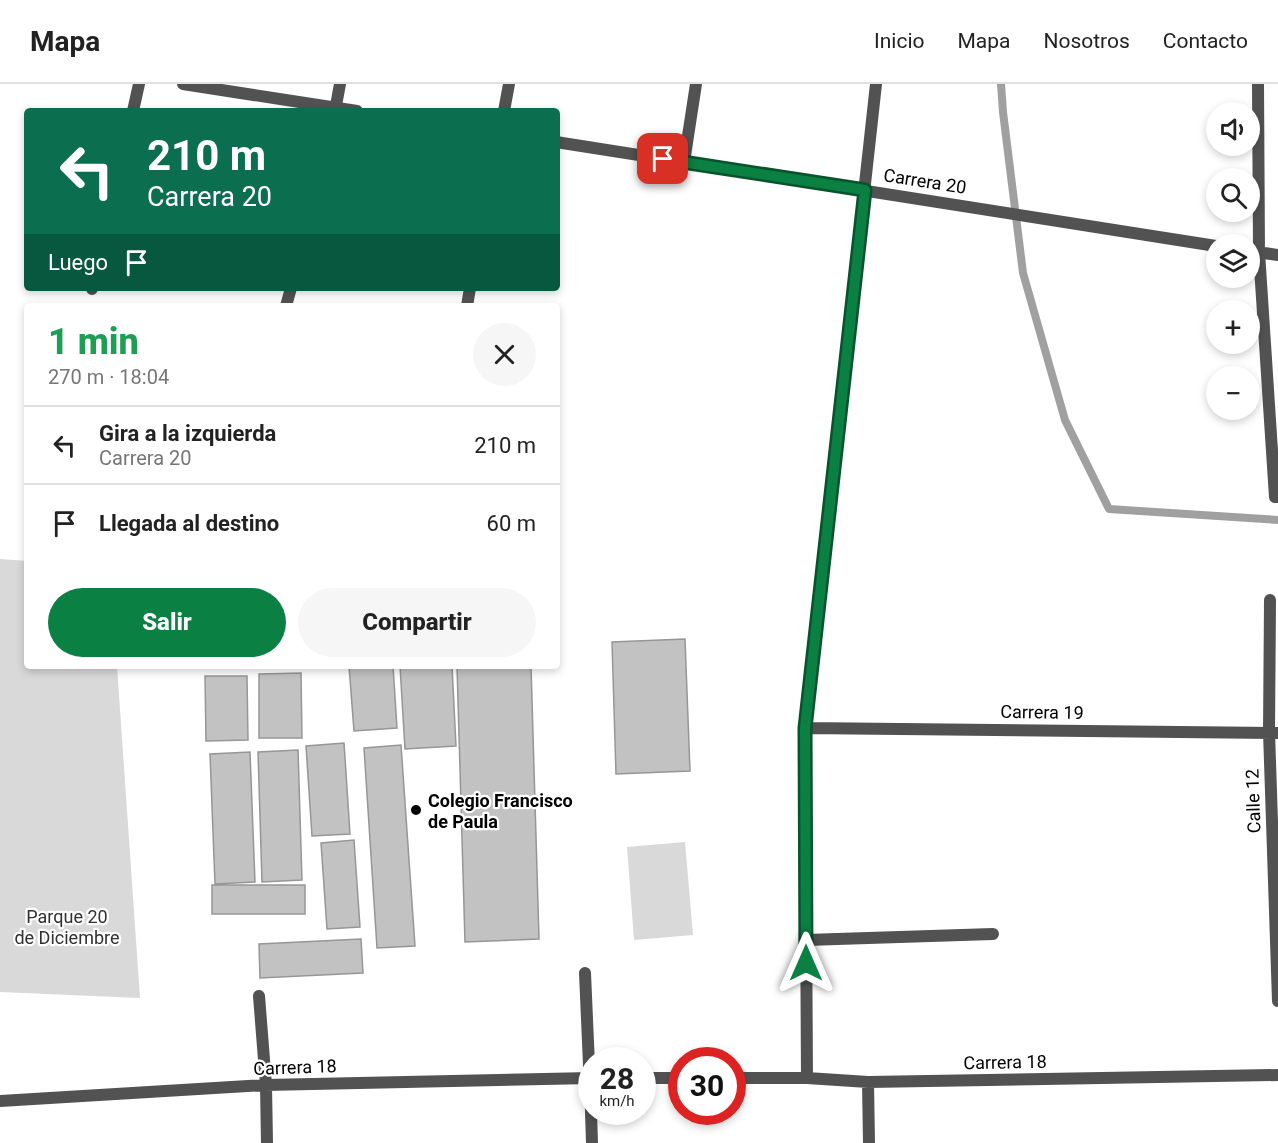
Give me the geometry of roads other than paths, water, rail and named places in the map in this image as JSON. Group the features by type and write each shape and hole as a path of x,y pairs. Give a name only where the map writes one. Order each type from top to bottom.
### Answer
{"street":[{"path":"134,108 139,84"},
{"path":"183,84 330,108"},
{"path":"336,108 340,84"},
{"path":"504,108 508,84"},
{"path":"684,162 696,84"},
{"path":"807,1077 805,728 876,84"},
{"path":"1254,234 1258,84"},
{"name":"Carrera 20","path":"560,143 1206,244"},
{"path":"1260,252 1278,255"},
{"path":"1257,288 1277,497"},
{"name":"Calle 12","path":"1270,600 1278,1001"},
{"name":"Carrera 19","path":"805,728 1273,733"},
{"path":"806,940 993,934"},
{"path":"585,974 589,1047"},
{"path":"259,996 266,1085 267,1143"},
{"name":"Carrera 18","path":"746,1077 807,1077 868,1083 1278,1075"},
{"name":"Carrera 18","path":"0,1101 266,1085 578,1078"},
{"path":"868,1083 869,1143"},
{"path":"591,1125 592,1143"}],"waterway":[{"path":"1001,84 1023,273 1065,420 1109,509 1278,520"}],"place":[{"name":"Colegio Francisco de Paula","path":"416,810"}],"park label":[{"name":"Parque 20 de Diciembre","path":"67,926"}]}
